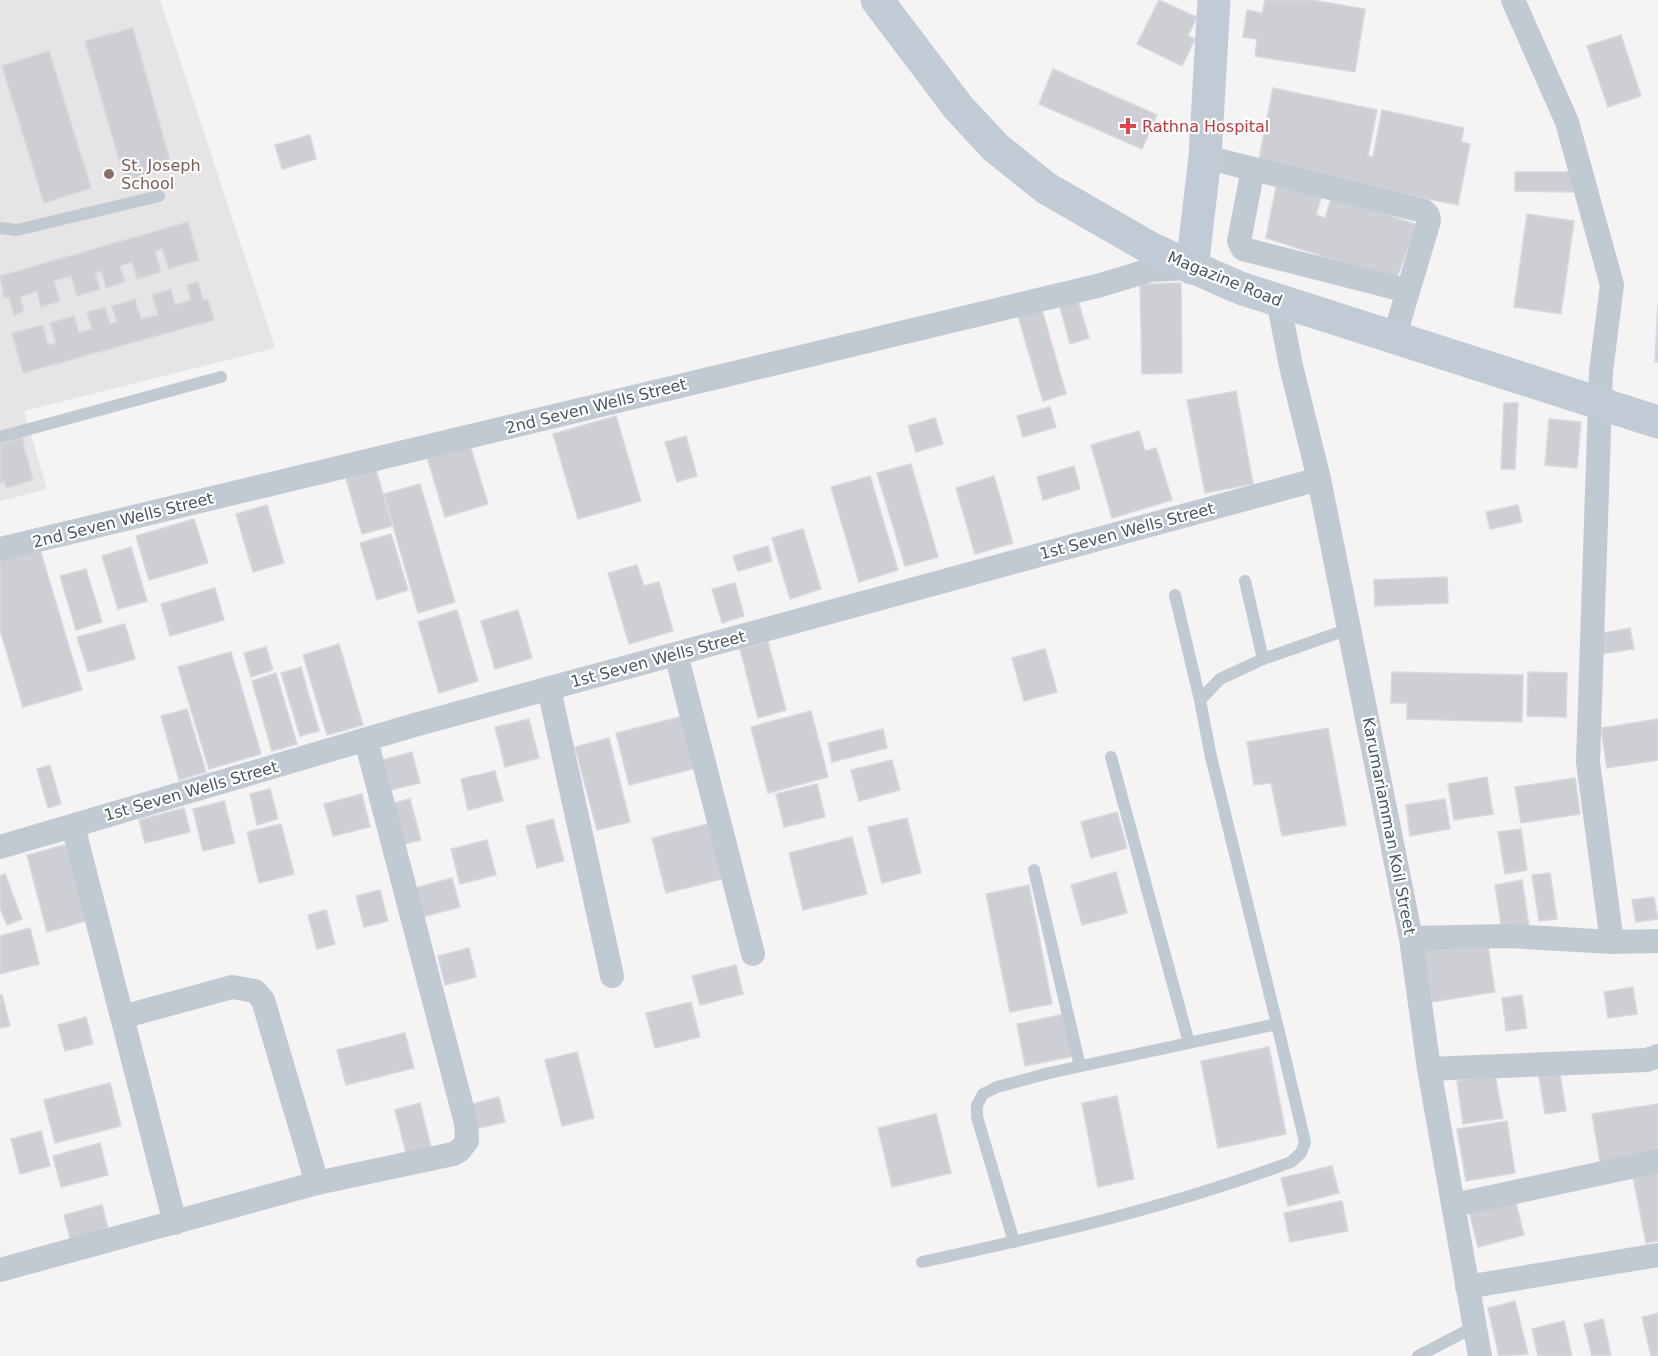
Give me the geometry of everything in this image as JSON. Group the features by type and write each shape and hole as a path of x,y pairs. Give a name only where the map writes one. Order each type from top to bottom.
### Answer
{"street":[{"name":"Magazine Road","path":"877,0 971,122 1020,169 1106,223 1192,268 1278,300 1658,422"},
{"path":"1192,268 1205,157 1214,0"},
{"path":"1513,0 1567,122 1612,285 1600,403 1588,762 1612,942"},
{"path":"1205,157 1424,211 1429,221 1394,338"},
{"path":"1253,169 1239,241 1242,249 1408,291"},
{"name":"2nd Seven Wells Street","path":"0,549 1101,285 1150,270 1192,268"},
{"name":"Karumariamman Koil Street","path":"1278,300 1291,366 1319,479 1411,938 1429,1069 1480,1356"},
{"name":"1st Seven Wells Street","path":"0,847 366,740 1319,479"},
{"path":"676,654 753,954"},
{"path":"549,689 612,976"},
{"path":"0,1270 317,1183 453,1154 467,1142 465,1123 366,740"},
{"path":"73,826 175,1223"},
{"path":"1411,938 1509,936 1612,942 1658,941"},
{"path":"122,1017 232,987 255,992 263,1000 317,1183"},
{"path":"1429,1069 1647,1059 1658,1056"},
{"path":"1454,1205 1658,1161"},
{"path":"1467,1287 1658,1255"}],"lane":[{"path":"0,228 16,230 159,196"},
{"path":"0,437 221,377"},
{"path":"1245,581 1263,659"},
{"path":"922,1262 1014,1242 1199,1194 1291,1162 1301,1154 1305,1143 1211,757 1175,595"},
{"path":"1200,700 1220,679 1263,659 1349,629"},
{"path":"1111,757 1189,1043"},
{"path":"1034,870 1080,1066"},
{"path":"1014,1242 977,1117 977,1105 983,1094 997,1087 1080,1066 1277,1024"},
{"path":"1418,1356 1474,1327"}],"shaded area":[{"name":"St. Joseph School","path":"0,0 160,0 275,348 24,411 47,489 0,501"}],"building":[{"path":"1159,0 1197,17 1188,36 1195,39 1182,66 1137,44"},
{"path":"1265,0 1312,0 1365,9 1355,72 1255,56 1257,39 1243,37 1247,10 1262,13"},
{"path":"133,28 172,168 125,181 85,41"},
{"path":"1621,35 1641,96 1608,107 1587,46"},
{"path":"49,51 91,188 44,203 2,66"},
{"path":"1053,69 1157,115 1142,149 1039,104"},
{"path":"1273,88 1377,110 1368,156 1373,157 1382,110 1464,128 1461,142 1470,144 1458,205 1258,164"},
{"path":"310,135 316,159 282,169 275,145"},
{"path":"1515,172 1574,172 1574,192 1515,191"},
{"path":"1277,182 1322,195 1316,215 1325,218 1332,195 1417,225 1396,280 1266,238"},
{"path":"1527,214 1574,221 1561,314 1514,307"},
{"path":"188,222 199,260 169,269 162,249 155,251 161,272 137,279 132,262 120,266 125,282 106,288 102,271 95,273 100,289 77,296 71,276 54,281 60,301 41,307 37,291 20,297 24,311 14,315 9,297 4,298 0,276"},
{"path":"198,282 203,300 208,299 214,320 23,373 12,333 43,325 48,345 56,343 50,323 74,316 79,333 92,329 87,312 105,308 110,324 117,322 112,306 135,299 141,319 158,315 152,295 171,289 175,305 191,300 187,285"},
{"path":"1181,283 1182,373 1142,374 1140,284"},
{"path":"1078,301 1089,338 1070,344 1060,307"},
{"path":"1658,304 1658,362 1655,362"},
{"path":"1041,306 1066,394 1043,401 1017,313"},
{"path":"1236,391 1253,484 1205,493 1187,400"},
{"path":"1504,403 1518,403 1515,469 1501,469"},
{"path":"1050,407 1056,427 1023,437 1017,416"},
{"path":"616,416 641,501 578,519 553,434"},
{"path":"935,418 943,444 916,452 908,426"},
{"path":"1549,419 1581,422 1577,468 1545,465"},
{"path":"1139,431 1145,451 1156,448 1172,500 1112,518 1091,445"},
{"path":"686,436 697,476 677,482 665,442"},
{"path":"22,438 33,480 6,488 4,481 0,483 0,444"},
{"path":"469,442 488,504 445,517 426,454"},
{"path":"911,464 938,557 905,566 877,473"},
{"path":"375,466 392,526 362,534 345,475"},
{"path":"1074,466 1080,489 1043,500 1037,477"},
{"path":"870,476 898,570 859,582 831,487"},
{"path":"994,476 1013,543 975,554 956,488"},
{"path":"420,484 455,602 418,613 384,494"},
{"path":"267,505 284,563 253,572 236,514"},
{"path":"1518,505 1522,522 1490,529 1486,512"},
{"path":"194,519 208,563 149,580 136,536"},
{"path":"803,529 821,589 790,599 772,538"},
{"path":"391,534 408,590 377,600 360,543"},
{"path":"39,546 82,690 23,707 0,630 0,558"},
{"path":"768,546 772,561 738,571 733,556"},
{"path":"131,547 147,601 118,609 102,556"},
{"path":"637,565 644,586 659,582 673,631 629,644 608,573"},
{"path":"86,569 102,622 76,630 60,576"},
{"path":"1447,577 1448,603 1375,606 1374,580"},
{"path":"735,583 744,616 722,623 712,589"},
{"path":"215,588 224,620 170,636 161,604"},
{"path":"457,610 478,681 439,693 418,622"},
{"path":"518,610 532,658 495,669 481,621"},
{"path":"125,624 135,659 88,672 77,637"},
{"path":"1630,628 1634,649 1595,655 1592,635"},
{"path":"768,642 786,710 758,718 740,649"},
{"path":"339,644 363,725 327,735 303,655"},
{"path":"266,647 273,670 251,677 244,653"},
{"path":"1045,649 1057,692 1024,701 1012,658"},
{"path":"231,652 261,754 209,769 178,667"},
{"path":"301,667 319,731 300,736 281,673"},
{"path":"1392,672 1523,675 1522,722 1407,719 1407,703 1391,703"},
{"path":"1528,672 1567,673 1566,717 1527,716"},
{"path":"276,673 297,744 272,751 252,681"},
{"path":"187,709 206,772 179,780 161,716"},
{"path":"811,711 828,777 768,793 751,727"},
{"path":"684,716 697,768 629,785 616,733"},
{"path":"529,719 539,758 505,767 495,727"},
{"path":"1658,719 1658,760 1607,768 1601,728"},
{"path":"1328,728 1346,825 1282,836 1271,783 1254,785 1247,742"},
{"path":"883,729 887,748 832,762 828,743"},
{"path":"609,738 630,822 597,830 575,747"},
{"path":"412,752 420,783 390,790 382,760"},
{"path":"892,760 900,790 859,801 851,770"},
{"path":"50,765 61,804 48,808 37,769"},
{"path":"495,771 503,801 468,810 461,779"},
{"path":"1487,777 1493,814 1454,820 1448,784"},
{"path":"1575,778 1580,814 1521,823 1515,787"},
{"path":"817,784 825,817 784,827 776,794"},
{"path":"270,789 278,819 257,825 250,794"},
{"path":"362,794 370,827 333,836 324,804"},
{"path":"410,799 421,840 400,845 389,804"},
{"path":"1445,799 1450,829 1410,836 1406,805"},
{"path":"224,801 235,843 203,851 193,809"},
{"path":"184,808 190,832 145,843 139,820"},
{"path":"1117,812 1127,848 1091,858 1081,822"},
{"path":"907,818 921,873 882,883 868,827"},
{"path":"553,819 564,861 537,868 526,826"},
{"path":"281,824 294,874 259,883 247,832"},
{"path":"708,824 722,879 666,893 652,838"},
{"path":"1521,829 1527,870 1505,874 1498,832"},
{"path":"852,837 867,894 803,910 789,853"},
{"path":"487,840 496,875 460,884 451,849"},
{"path":"73,843 93,919 47,932 27,855"},
{"path":"1116,872 1127,913 1082,925 1071,885"},
{"path":"1550,873 1557,919 1539,921 1532,875"},
{"path":"5,874 22,919 7,925 0,908 0,876"},
{"path":"452,878 460,907 422,917 415,888"},
{"path":"1522,880 1529,926 1502,930 1495,885"},
{"path":"1029,885 1052,1004 1010,1012 986,894"},
{"path":"380,890 388,921 364,927 356,896"},
{"path":"1654,897 1658,919 1636,922 1632,900"},
{"path":"326,910 335,944 317,949 308,915"},
{"path":"30,928 39,964 0,974 0,936"},
{"path":"1487,939 1495,992 1432,1002 1423,949"},
{"path":"469,948 476,977 445,985 438,956"},
{"path":"736,965 743,994 700,1005 692,976"},
{"path":"1633,987 1637,1014 1608,1018 1604,992"},
{"path":"0,995 2,995 10,1026 0,1028"},
{"path":"1522,995 1527,1028 1506,1031 1502,998"},
{"path":"691,1002 700,1037 655,1048 646,1013"},
{"path":"1065,1014 1074,1056 1025,1066 1017,1024"},
{"path":"86,1017 93,1044 65,1051 58,1025"},
{"path":"405,1033 414,1068 346,1085 337,1050"},
{"path":"1269,1047 1286,1134 1218,1148 1201,1061"},
{"path":"577,1052 594,1118 562,1126 545,1060"},
{"path":"1559,1068 1566,1111 1545,1114 1538,1071"},
{"path":"1495,1075 1503,1118 1463,1124 1457,1081"},
{"path":"110,1083 121,1126 55,1143 44,1100"},
{"path":"1117,1096 1134,1179 1098,1187 1082,1103"},
{"path":"499,1097 505,1122 475,1129 469,1105"},
{"path":"420,1103 431,1147 406,1153 395,1110"},
{"path":"1658,1104 1658,1153 1600,1162 1592,1114"},
{"path":"936,1114 951,1173 892,1187 878,1128"},
{"path":"1507,1121 1515,1173 1466,1181 1457,1129"},
{"path":"41,1131 50,1166 20,1174 11,1139"},
{"path":"100,1143 108,1175 61,1187 53,1156"},
{"path":"1332,1166 1339,1193 1288,1206 1281,1178"},
{"path":"1658,1172 1658,1241 1646,1243 1633,1177"},
{"path":"1515,1199 1524,1235 1478,1247 1469,1211"},
{"path":"1342,1201 1348,1231 1290,1242 1284,1213"},
{"path":"102,1205 109,1232 71,1242 64,1215"},
{"path":"1515,1301 1528,1354 1499,1356 1488,1308"},
{"path":"1658,1313 1658,1356 1651,1356 1642,1317"},
{"path":"1603,1319 1611,1355 1592,1356 1584,1324"},
{"path":"1564,1321 1572,1356 1538,1356 1532,1329"}],"place":[{"name":"Rathna Hospital","path":"1128,126"},
{"name":"St. Joseph School","path":"109,174"}]}
